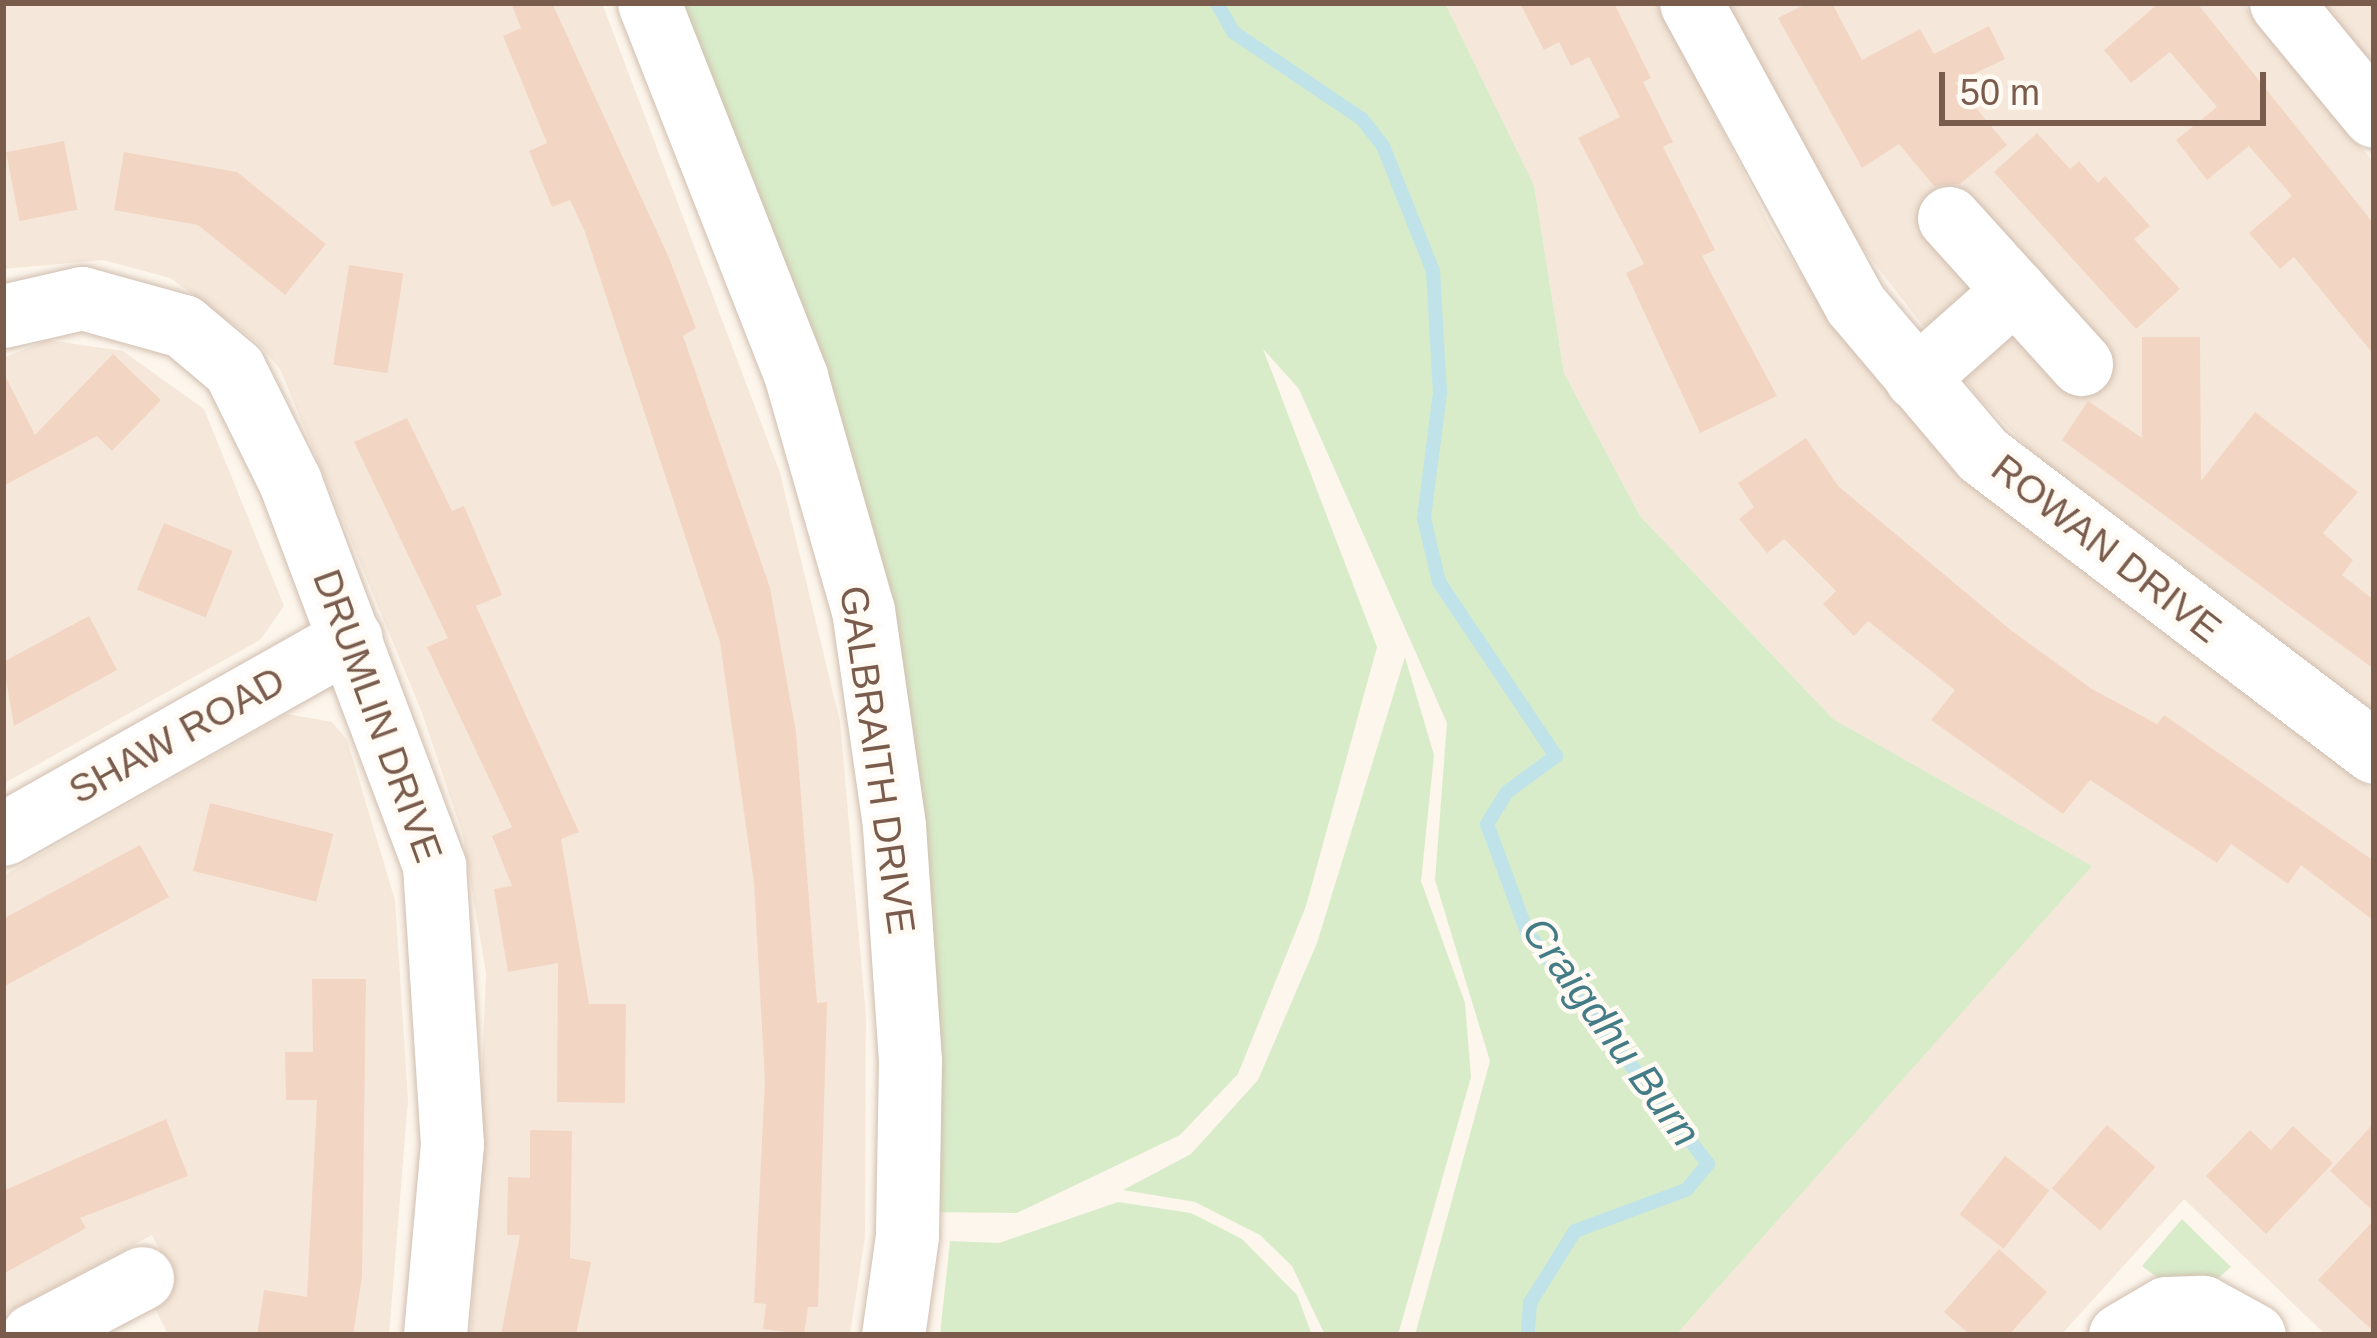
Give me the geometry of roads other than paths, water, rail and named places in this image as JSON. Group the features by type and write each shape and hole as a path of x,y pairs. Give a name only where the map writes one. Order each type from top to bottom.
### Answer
{"street":[{"name":"GALBRAITH DRIVE","path":"649,3 796,377 863,610 894,826 910,1061 908,1237 893,1335"},
{"name":"ROWAN DRIVE","path":"1691,3 1799,216 1916,378 2022,491 2374,752"},
{"path":"2281,3 2374,116"},
{"path":"1949,218 2081,364"},
{"path":"1916,378 2015,290"},
{"name":"DRUMLIN DRIVE","path":"3,316 82,298 137,308 183,326 234,369 351,638 408,779 445,943 452,1144 435,1335"},
{"name":"SHAW ROAD","path":"3,834 351,638"},
{"path":"33,1335 142,1278"},
{"path":"2120,1335 2166,1308 2203,1307 2254,1335"}],"waterway":[{"name":"Craigdhu Burn","path":"1217,3 1233,32 1362,119 1383,146 1433,271 1440,393 1424,518 1439,582 1556,756 1507,792 1487,824 1527,932 1708,1164 1686,1190 1575,1231 1530,1303 1528,1335"}]}
